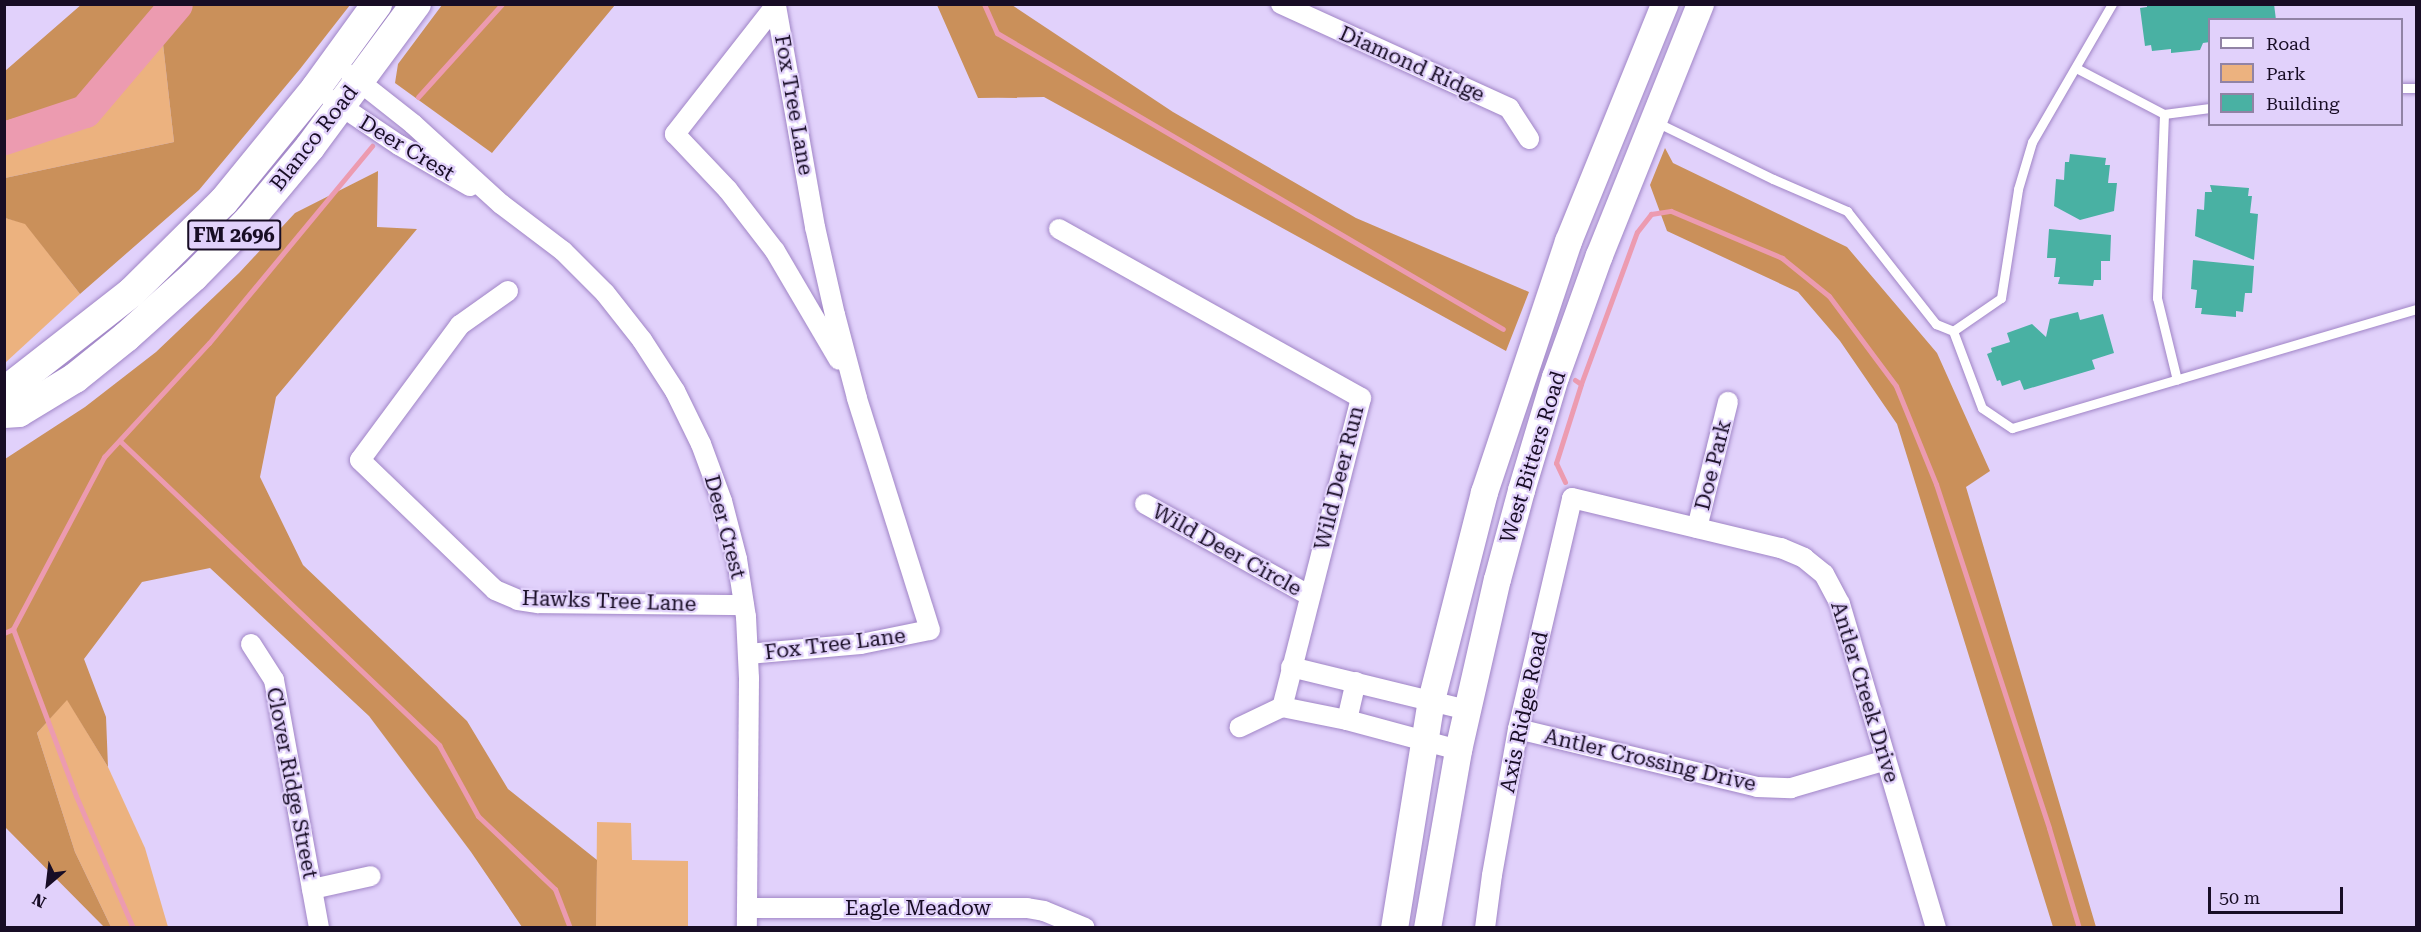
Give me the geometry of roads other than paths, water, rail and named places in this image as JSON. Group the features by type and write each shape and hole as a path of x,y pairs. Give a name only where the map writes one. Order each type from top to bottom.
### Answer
{"main road":[{"name":"Blanco Road","path":"4,392 132,292 225,201 316,88 377,4"},
{"name":"Blanco Road","path":"4,413 19,412 75,378 126,337 194,276 250,219 340,106 416,4"},
{"name":"West Bitters Road","path":"1394,927 1431,700 1484,492 1568,241 1664,4"},
{"name":"West Bitters Road","path":"1427,927 1458,750 1497,579 1521,490 1555,377 1599,255 1700,4"},
{"path":"1568,241 1599,255"}],"street":[{"name":"Diamond Ridge","path":"1281,4 1509,108 1528,139"},
{"name":"Fox Tree Lane","path":"748,654 861,644 930,630 857,398 815,226 776,5 675,134 728,190 775,251 816,316 857,398"},
{"name":"Deer Crest","path":"334,63 413,124 501,204 563,250 605,293 642,340 675,391 701,444 722,501 737,559 744,604 748,654 747,918"},
{"name":"Deer Crest","path":"316,88 399,145 501,204"},
{"name":"Wild Deer Run","path":"1059,229 1361,398 1282,707"},
{"name":"Hawks Tree Lane","path":"508,291 460,325 360,460 495,590 518,600 538,603 744,604"},
{"name":"Doe Park","path":"1697,528 1728,402"},
{"name":"Antler Creek Drive","path":"1572,498 1781,548 1804,558 1824,574 1840,604 1936,927"},
{"name":"Axis Ridge Road","path":"1485,927 1518,729 1572,498"},
{"name":"Wild Deer Circle","path":"1146,504 1310,596"},
{"name":"Clover Ridge Street","path":"251,644 274,680 319,927"},
{"path":"1291,667 1467,710"},
{"path":"1347,720 1356,682"},
{"path":"1240,727 1282,707 1347,720 1458,750"},
{"name":"Antler Crossing Drive","path":"1518,729 1756,787 1791,788 1886,760"},
{"path":"312,888 370,876"},
{"name":"Eagle Meadow","path":"747,918 1027,908 1044,911 1085,927"}],"lane":[{"path":"1953,331 2001,298 2018,189 2032,142 2112,4"},
{"path":"2076,68 2164,114 2208,108"},
{"path":"2164,114 2157,298 2177,380"},
{"path":"1652,120 1773,179 1847,211 1936,324 1953,331 1982,408 2012,428 2416,309"}],"waterway":[{"path":"4,138 85,111 176,4"},
{"path":"418,97 502,4"},
{"path":"984,4 997,33 1503,329"},
{"path":"4,633 13,629 104,457 209,343 372,146"},
{"path":"1575,380 1581,384 1637,232 1651,214 1671,211 1782,258 1829,296 1896,386 1936,484 2049,828 2079,928"},
{"path":"1565,482 1556,463 1581,384"},
{"path":"120,441 439,745 478,816 555,889 570,928"},
{"path":"13,629 76,796 133,928"}]}
